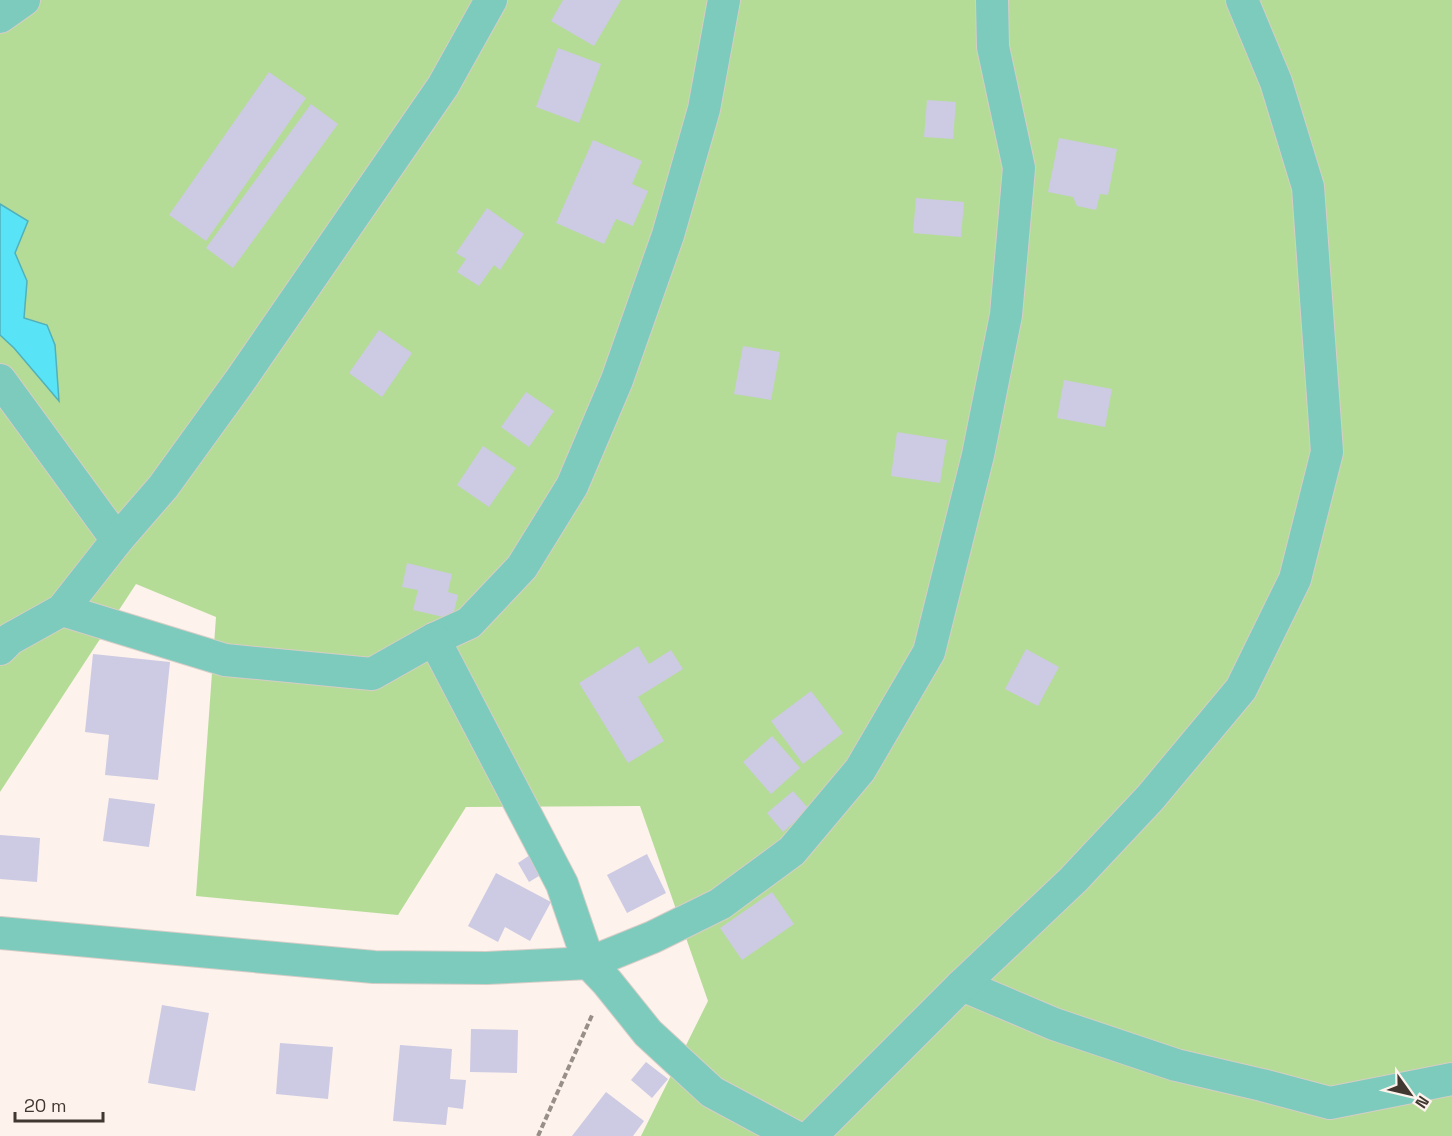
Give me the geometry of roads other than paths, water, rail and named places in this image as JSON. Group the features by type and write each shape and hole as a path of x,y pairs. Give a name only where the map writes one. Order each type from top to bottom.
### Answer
{"street":[{"path":"0,17 24,0"},
{"path":"0,649 10,639 62,610 117,540 163,487 246,372 443,86 490,0"},
{"path":"62,610 225,660 372,674 469,622 522,567 572,486 617,380 668,235 704,109 723,0"},
{"path":"0,933 374,967 487,968 598,973 653,937 720,904 792,850 860,770 929,652 978,455 1006,315 1019,168 993,47 992,0"},
{"path":"812,1136 962,986 1073,880 1150,798 1241,689 1295,579 1328,452 1308,187 1276,82 1242,0"},
{"path":"0,380 117,540"},
{"path":"434,639 562,884 598,973 648,1033 712,1092 794,1136"},
{"path":"962,986 1054,1024 1176,1065 1329,1103 1452,1079"}],"water":[{"path":"0,204 28,221 15,253 27,281 24,318 47,325 55,345 59,401 0,335"}]}
